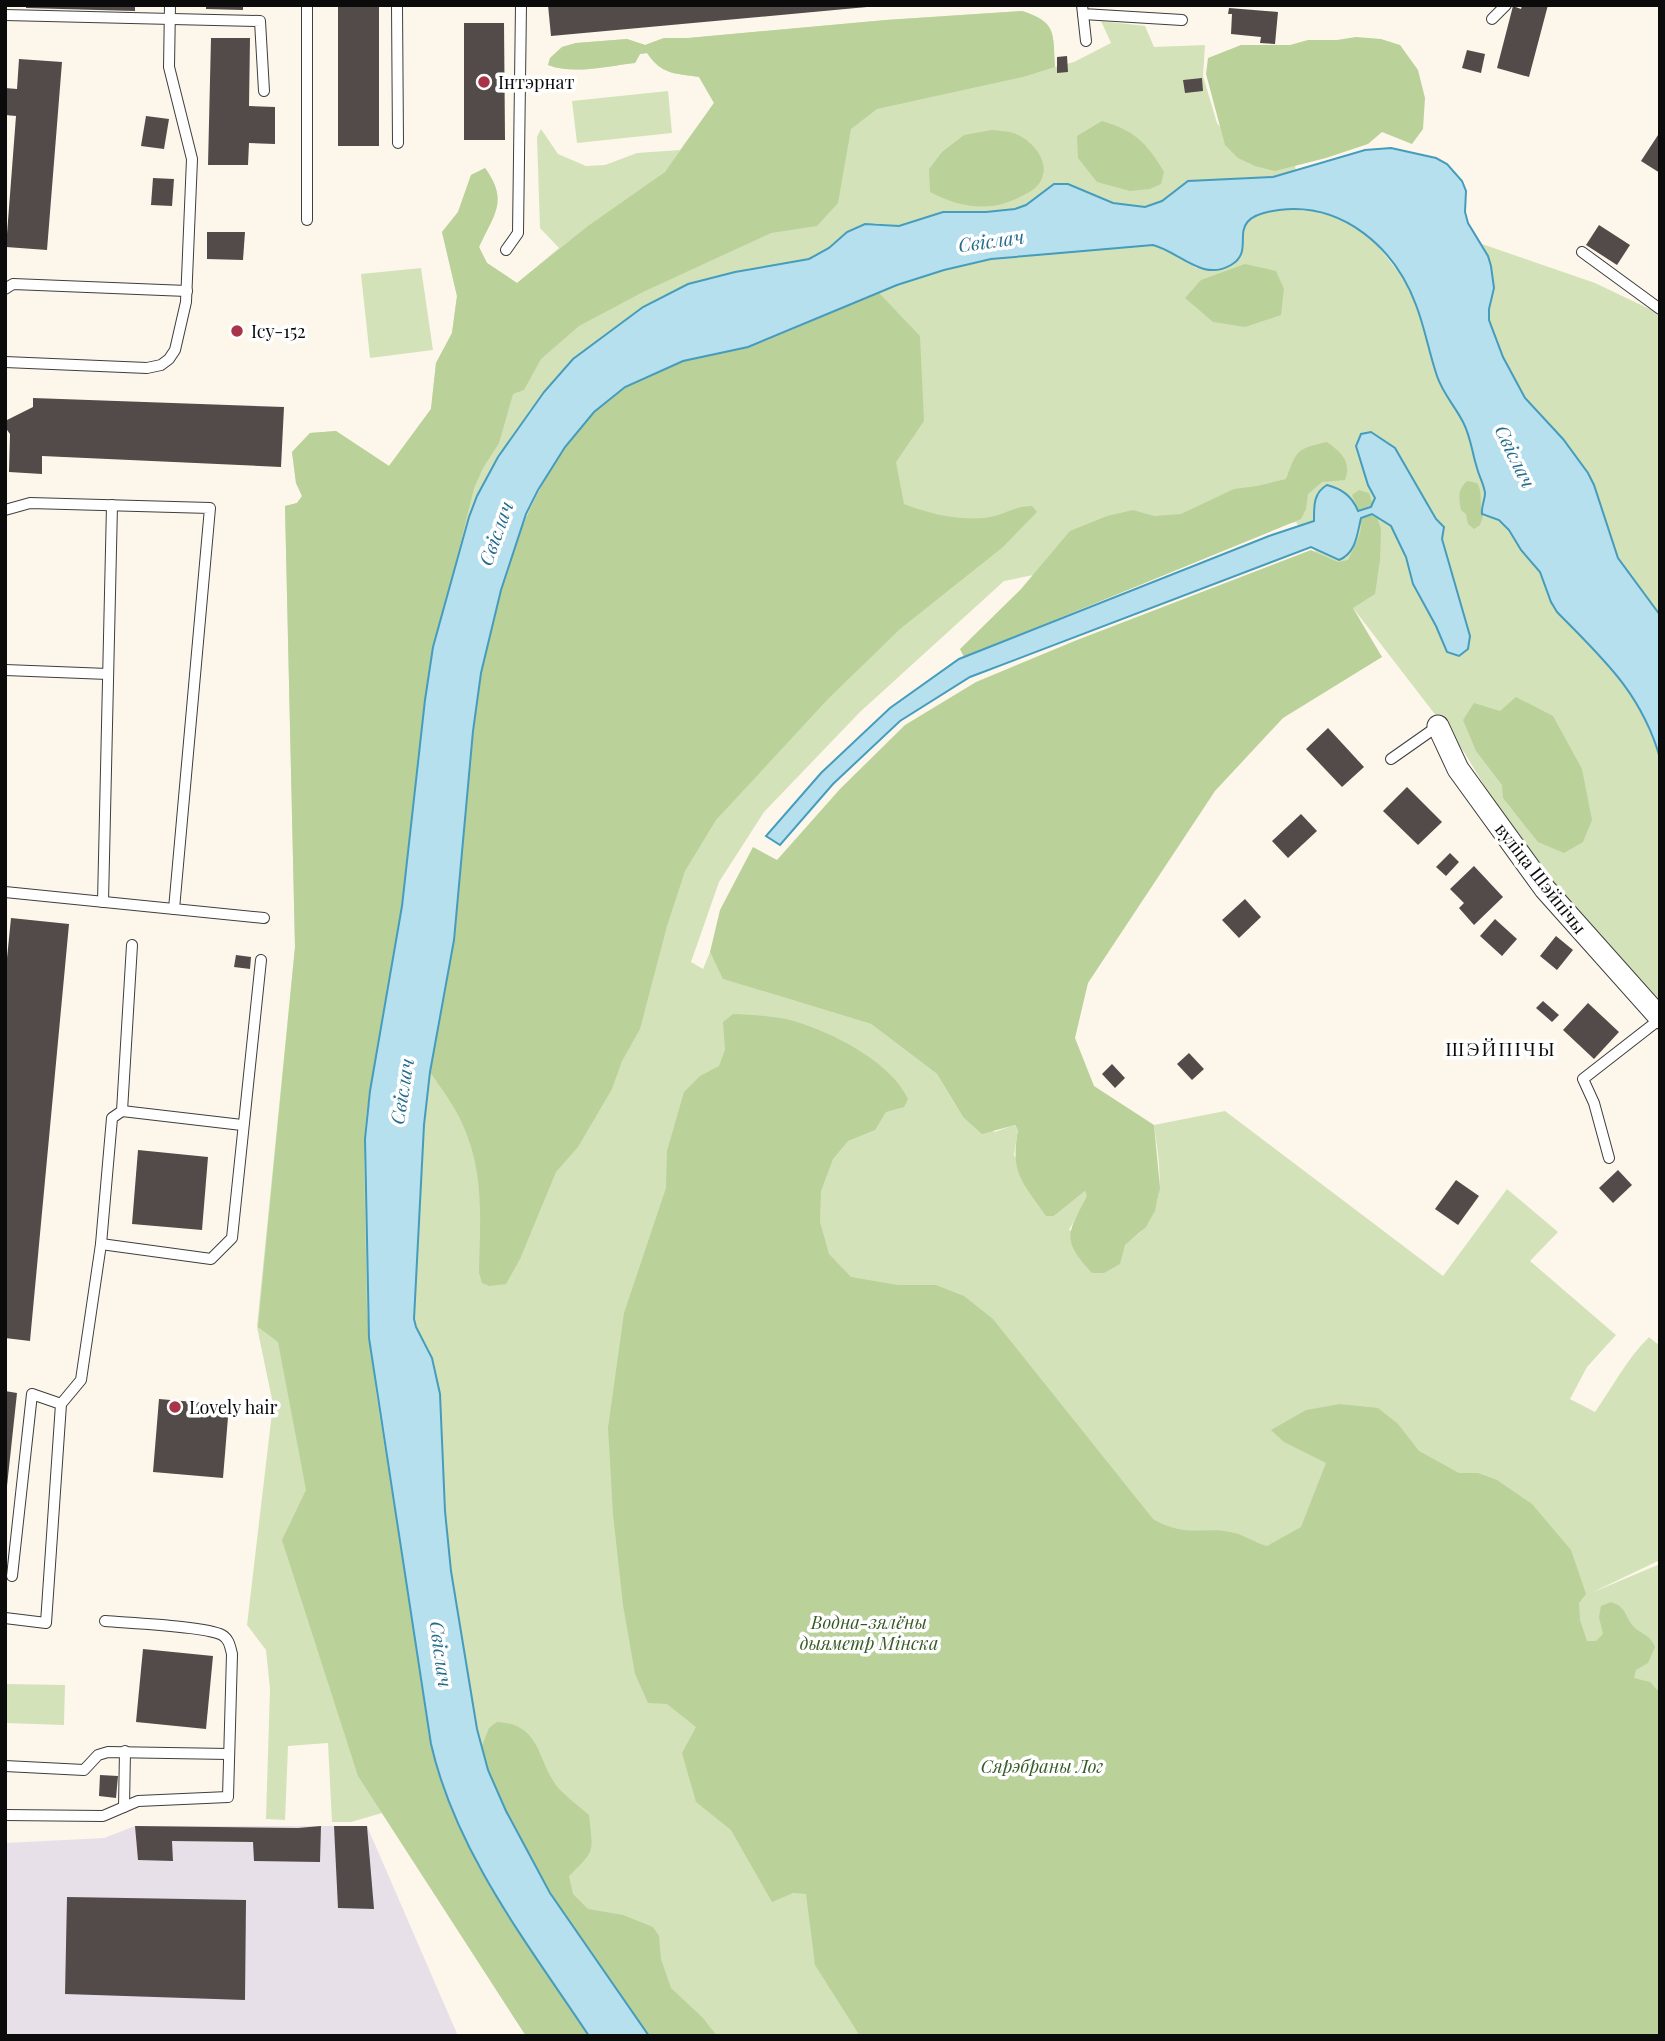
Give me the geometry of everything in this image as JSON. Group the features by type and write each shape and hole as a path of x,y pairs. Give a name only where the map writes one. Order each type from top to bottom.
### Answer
{"street":[{"name":"вуліца Шэйпічы","path":"1438,726 1458,769 1545,889 1660,1019"}],"lane":[{"path":"5,362 147,369 161,365 175,350 187,291 192,159 169,66 170,5"},
{"path":"307,5 307,220"},
{"path":"397,5 398,143"},
{"path":"506,250 518,233 521,5"},
{"path":"1492,19 1506,5"},
{"path":"1086,41 1083,10 1182,20"},
{"path":"5,15 260,21 264,90"},
{"path":"1582,252 1660,309"},
{"path":"5,289 13,284 187,291"},
{"path":"5,510 30,503 210,508 174,909"},
{"path":"103,902 112,505"},
{"path":"5,670 108,674"},
{"path":"1391,759 1438,726"},
{"path":"5,892 264,918"},
{"path":"122,1111 132,945"},
{"path":"101,1244 211,1259 232,1238 261,960"},
{"path":"1609,1158 1594,1103 1583,1079 1660,1019"},
{"path":"5,1618 46,1623 61,1404 81,1380 101,1244 112,1118 122,1111 243,1125"},
{"path":"12,1576 32,1394 61,1404"},
{"path":"5,1815 103,1816 138,1801 228,1797 232,1654 230,1643 225,1636 206,1631 105,1621"},
{"path":"5,1766 84,1770 98,1755 125,1751 229,1754"},
{"path":"124,1807 125,1751"}],"shaded area":[{"path":"135,1826 367,1826 458,2036 5,2036 5,1843 104,1838"}],"green space":[{"path":"1022,11 1034,15 1048,25 1053,38 1055,67 1074,62 1111,43 1101,21 1145,26 1154,47 1205,45 1203,76 1217,123 1234,145 1295,165 1296,172 1273,177 1188,181 1162,201 1144,207 1113,203 1068,184 1054,184 1026,205 1015,209 943,212 899,226 875,223 847,232 829,248 809,259 735,272 688,284 643,307 573,359 530,410 487,476 469,517 433,647 370,1091 369,1338 431,1744 450,1808 589,2036 526,2036 382,1813 351,1822 332,1822 328,1743 288,1746 285,1820 266,1819 270,1689 266,1650 247,1625 273,1404 257,1327 295,947 285,506 297,503 302,496 296,483 292,452 310,433 336,431 389,466 431,409 436,363 452,333 457,296 442,232 458,212 471,175 485,168 498,199 494,216 479,247 487,263 517,283 559,248 540,228 537,137 541,129 558,154 586,166 605,165 637,153 680,150 714,103 699,77 663,69 647,53 640,54 635,63 602,68 580,70 548,65 550,58 562,47 576,43 627,39 645,45 664,38"},
{"path":"1022,11 1042,20 1051,31 1055,67 1023,77 877,109 851,129 838,203 817,226 771,233 643,292 579,326 541,359 524,390 513,394 499,443 474,488 429,673 402,906 366,1115 364,1164 367,1312 376,1393 436,1766 490,1886 589,2036 526,2036 358,1776 282,1540 306,1490 278,1342 258,1327 295,947 285,506 297,503 302,496 296,483 292,452 310,433 336,431 389,466 431,409 436,363 452,333 457,296 442,232 458,212 471,175 485,168 498,199 494,216 479,247 487,263 517,283 588,226 665,172 714,103 699,77 663,69 647,53 640,54 635,63 602,68 580,70 548,65 550,58 562,47 576,43 627,39 645,45 664,38"},
{"path":"1356,37 1381,39 1400,45 1418,70 1425,98 1423,129 1412,144 1382,132 1368,144 1275,171 1238,158 1225,145 1206,74 1208,58 1241,45 1290,45 1308,40"},
{"path":"668,91 672,133 577,143 572,101"},
{"path":"1102,121 1123,129 1145,145 1164,172 1161,184 1150,189 1130,191 1097,182 1078,158 1077,136"},
{"path":"992,130 1011,132 1026,140 1037,151 1044,171 1036,187 1010,201 987,206 964,205 930,192 929,169 942,152 964,135"},
{"name":"Водна-зялёны дыяметр Мінска","path":"1281,209 1315,211 1347,221 1374,241 1407,283 1423,322 1437,377 1469,433 1485,492 1481,511 1483,516 1499,520 1509,530 1521,550 1540,572 1557,612 1617,674 1643,716 1660,758 1660,1006 1584,925 1517,840 1464,752 1353,608 1296,522 1004,581 860,712 764,812 719,882 691,962 703,969 710,952 724,979 871,1024 937,1074 963,1117 995,1132 1014,1125 1018,1129 1014,1155 1054,1216 1085,1191 1088,1196 1069,1230 1125,1245 1145,1227 1157,1204 1160,1178 1154,1125 1225,1111 1443,1276 1507,1189 1558,1232 1530,1261 1616,1335 1587,1367 1570,1399 1595,1412 1641,1345 1649,1337 1660,1346 1660,1560 1591,1593 1660,1564 1660,2036 649,2036 537,1869 488,1770 477,1729 451,1571 445,1511 440,1394 432,1358 414,1319 424,1125 458,895 473,731 769,339 878,292 967,263 1017,255 1153,245 1167,248 1196,268 1243,244 1244,227 1252,218"},
{"path":"1482,244 1595,283 1660,314 1660,615 1618,558 1588,473 1563,439 1525,398 1511,373 1489,320 1488,256"},
{"path":"1245,264 1276,271 1284,289 1281,315 1245,327 1213,322 1185,298 1201,280"},
{"path":"421,268 433,350 370,358 361,274"},
{"path":"878,292 920,336 924,421 896,462 904,504 961,518 985,518 1027,506 1032,506 1037,512 1003,547 900,629 828,699 716,820 685,871 667,926 640,1029 622,1061 612,1089 578,1147 556,1172 520,1259 506,1284 489,1286 482,1283 479,1273 480,1197 474,1160 459,1116 430,1072 454,939 480,683 491,624 507,567 528,512 571,439 587,419 615,394 674,364 751,346"},
{"path":"1327,442 1344,458 1347,468 1345,480 1322,482 1308,494 1306,509 1301,519 964,657 960,649 1021,589 1070,531 1107,516 1133,510 1154,516 1181,514 1234,489 1286,479 1299,452"},
{"path":"1467,481 1477,483 1480,491 1483,516 1480,525 1474,529 1468,524 1460,505 1460,491"},
{"path":"1359,490 1369,493 1381,529 1380,560 1375,594 1353,608 1382,657 1283,718 1215,791 1088,983 1075,1038 1094,1086 1154,1125 1160,1188 1155,1211 1146,1227 1125,1245 1120,1264 1104,1273 1092,1273 1075,1252 1070,1236 1087,1196 1085,1191 1054,1216 1046,1216 1020,1176 1016,1157 1018,1130 1015,1125 982,1134 963,1117 937,1074 871,1024 723,979 710,952 720,910 753,847 777,860 840,789 905,725 976,682 1311,550 1338,562 1348,560 1360,534 1361,521 1352,495"},
{"path":"1516,697 1553,716 1582,769 1592,820 1583,842 1564,853 1538,842 1503,798 1502,785 1476,751 1463,720 1474,703 1500,711"},
{"name":"Сярэбраны Лог","path":"733,1014 795,1021 817,1029 863,1053 890,1074 900,1086 908,1099 904,1107 886,1112 875,1130 848,1141 833,1159 821,1191 820,1222 829,1254 851,1277 898,1285 936,1285 964,1296 993,1319 1153,1519 1186,1530 1235,1533 1267,1546 1301,1527 1326,1463 1284,1442 1271,1430 1306,1410 1340,1404 1378,1408 1398,1424 1419,1451 1459,1473 1478,1473 1497,1480 1532,1504 1571,1550 1586,1594 1579,1603 1580,1620 1587,1641 1596,1641 1603,1634 1599,1617 1601,1606 1611,1602 1623,1610 1634,1627 1649,1638 1655,1647 1648,1663 1636,1670 1634,1678 1650,1682 1660,1693 1660,2036 860,2036 815,1965 806,1894 793,1893 772,1902 731,1830 696,1802 682,1753 696,1727 667,1704 648,1703 635,1674 623,1605 613,1514 608,1428 624,1313 666,1188 667,1151 684,1092 700,1076 719,1066 725,1050 723,1022"},
{"path":"7,1684 65,1685 64,1725 5,1723"},
{"path":"497,1722 512,1724 531,1737 560,1790 589,1815 591,1850 569,1876 573,1894 588,1909 623,1915 653,1927 659,1936 661,1959 671,1988 703,2018 717,2036 649,2036 601,1968 532,1862 495,1787 481,1748 489,1728"}],"water":[{"name":"Свіслач","path":"1391,148 1436,158 1447,164 1462,181 1466,191 1465,212 1468,223 1491,266 1494,288 1489,320 1503,357 1525,398 1563,439 1588,473 1618,558 1660,615 1660,758 1642,714 1619,678 1557,612 1540,572 1521,550 1509,530 1499,520 1482,514 1484,487 1468,433 1440,382 1407,284 1395,265 1364,233 1324,213 1302,209 1261,214 1245,226 1239,258 1220,269 1201,268 1153,245 991,259 897,285 748,347 683,361 625,387 594,412 565,447 526,514 501,590 481,673 473,731 454,940 430,1072 424,1125 414,1319 432,1358 440,1394 445,1511 451,1571 477,1729 488,1770 506,1811 550,1893 649,2036 589,2036 496,1896 458,1823 442,1784 431,1744 369,1338 365,1139 370,1091 402,906 433,647 477,496 498,457 544,392 573,359 643,307 688,284 735,272 809,259 829,248 847,232 865,224 899,226 943,212 1015,209 1026,205 1054,184 1068,184 1113,203 1145,207 1162,201 1188,181 1273,177 1365,150"},
{"path":"1371,432 1395,448 1436,519 1444,527 1442,539 1470,636 1468,649 1459,656 1447,652 1413,584 1406,557 1391,526 1372,514 1361,518 1352,548 1339,560 1311,547 970,677 900,721 833,784 780,845 766,836 821,773 890,708 959,659 1269,536 1314,521 1317,496 1327,485 1346,494 1358,511 1371,507 1375,498 1368,485 1356,446 1361,434"}],"building":[{"path":"26,5 135,5 135,11 26,8"},
{"path":"206,5 243,5 243,10 206,9"},
{"path":"338,5 379,5 379,146 338,146"},
{"path":"548,5 866,5 867,7 551,36"},
{"path":"1522,5 1548,5 1529,77 1497,68 1513,6 1521,9"},
{"path":"1229,8 1278,12 1275,44 1260,43 1261,37 1231,34 1232,14 1228,14"},
{"name":"Інтэрнат","path":"464,23 504,23 505,140 464,140"},
{"path":"211,38 250,38 249,106 275,107 275,144 249,143 248,165 208,165"},
{"path":"1467,50 1485,54 1481,73 1462,68"},
{"path":"1067,56 1068,72 1057,73 1057,57"},
{"path":"19,59 62,62 47,250 6,247 16,116 5,115 5,88 17,89"},
{"path":"1202,78 1203,91 1185,93 1183,80"},
{"path":"146,116 169,119 164,149 141,146"},
{"path":"1660,132 1660,173 1641,161"},
{"path":"153,178 174,179 172,206 151,205"},
{"path":"1599,225 1630,245 1617,265 1586,245"},
{"path":"207,232 245,232 243,260 207,259"},
{"path":"33,398 284,407 281,467 42,456 42,474 9,472 10,434 5,427 5,421 33,407"},
{"path":"1328,728 1364,767 1342,787 1306,749"},
{"path":"1407,787 1442,822 1418,845 1383,811"},
{"path":"1301,814 1317,831 1288,858 1272,841"},
{"path":"1450,853 1459,862 1446,876 1436,867"},
{"path":"1474,866 1503,897 1474,925 1459,908 1464,903 1450,889"},
{"path":"1245,899 1261,917 1239,938 1222,920"},
{"path":"11,918 69,924 30,1341 5,1338 5,978"},
{"path":"1495,919 1517,939 1502,956 1480,936"},
{"path":"1556,936 1573,950 1557,970 1540,956"},
{"path":"236,955 251,957 250,969 234,967"},
{"path":"1543,1001 1559,1015 1552,1022 1536,1008"},
{"path":"1588,1003 1619,1032 1594,1059 1563,1030"},
{"path":"1189,1053 1204,1069 1192,1080 1177,1064"},
{"path":"1112,1064 1125,1078 1115,1088 1102,1074"},
{"path":"138,1150 208,1157 202,1230 132,1224"},
{"path":"1618,1170 1632,1185 1613,1203 1599,1188"},
{"path":"1456,1180 1479,1196 1458,1225 1435,1209"},
{"path":"5,1391 17,1393 7,1486 5,1486"},
{"path":"159,1399 229,1405 223,1478 153,1472"},
{"path":"143,1649 213,1656 206,1729 136,1722"},
{"path":"100,1775 118,1776 116,1798 99,1796"},
{"path":"135,1826 321,1826 320,1862 254,1861 253,1842 172,1841 173,1861 138,1860"},
{"path":"334,1826 367,1826 374,1909 338,1908"},
{"path":"67,1897 246,1900 245,2000 65,1994"}],"place":[{"name":"Інтэрнат","path":"484,82"},
{"name":"Ісу-152","path":"237,331"},
{"name":"Lovely hair","path":"175,1407"}],"district":[{"name":"ШЭЙПІЧЫ","path":"1501,1048"}]}
